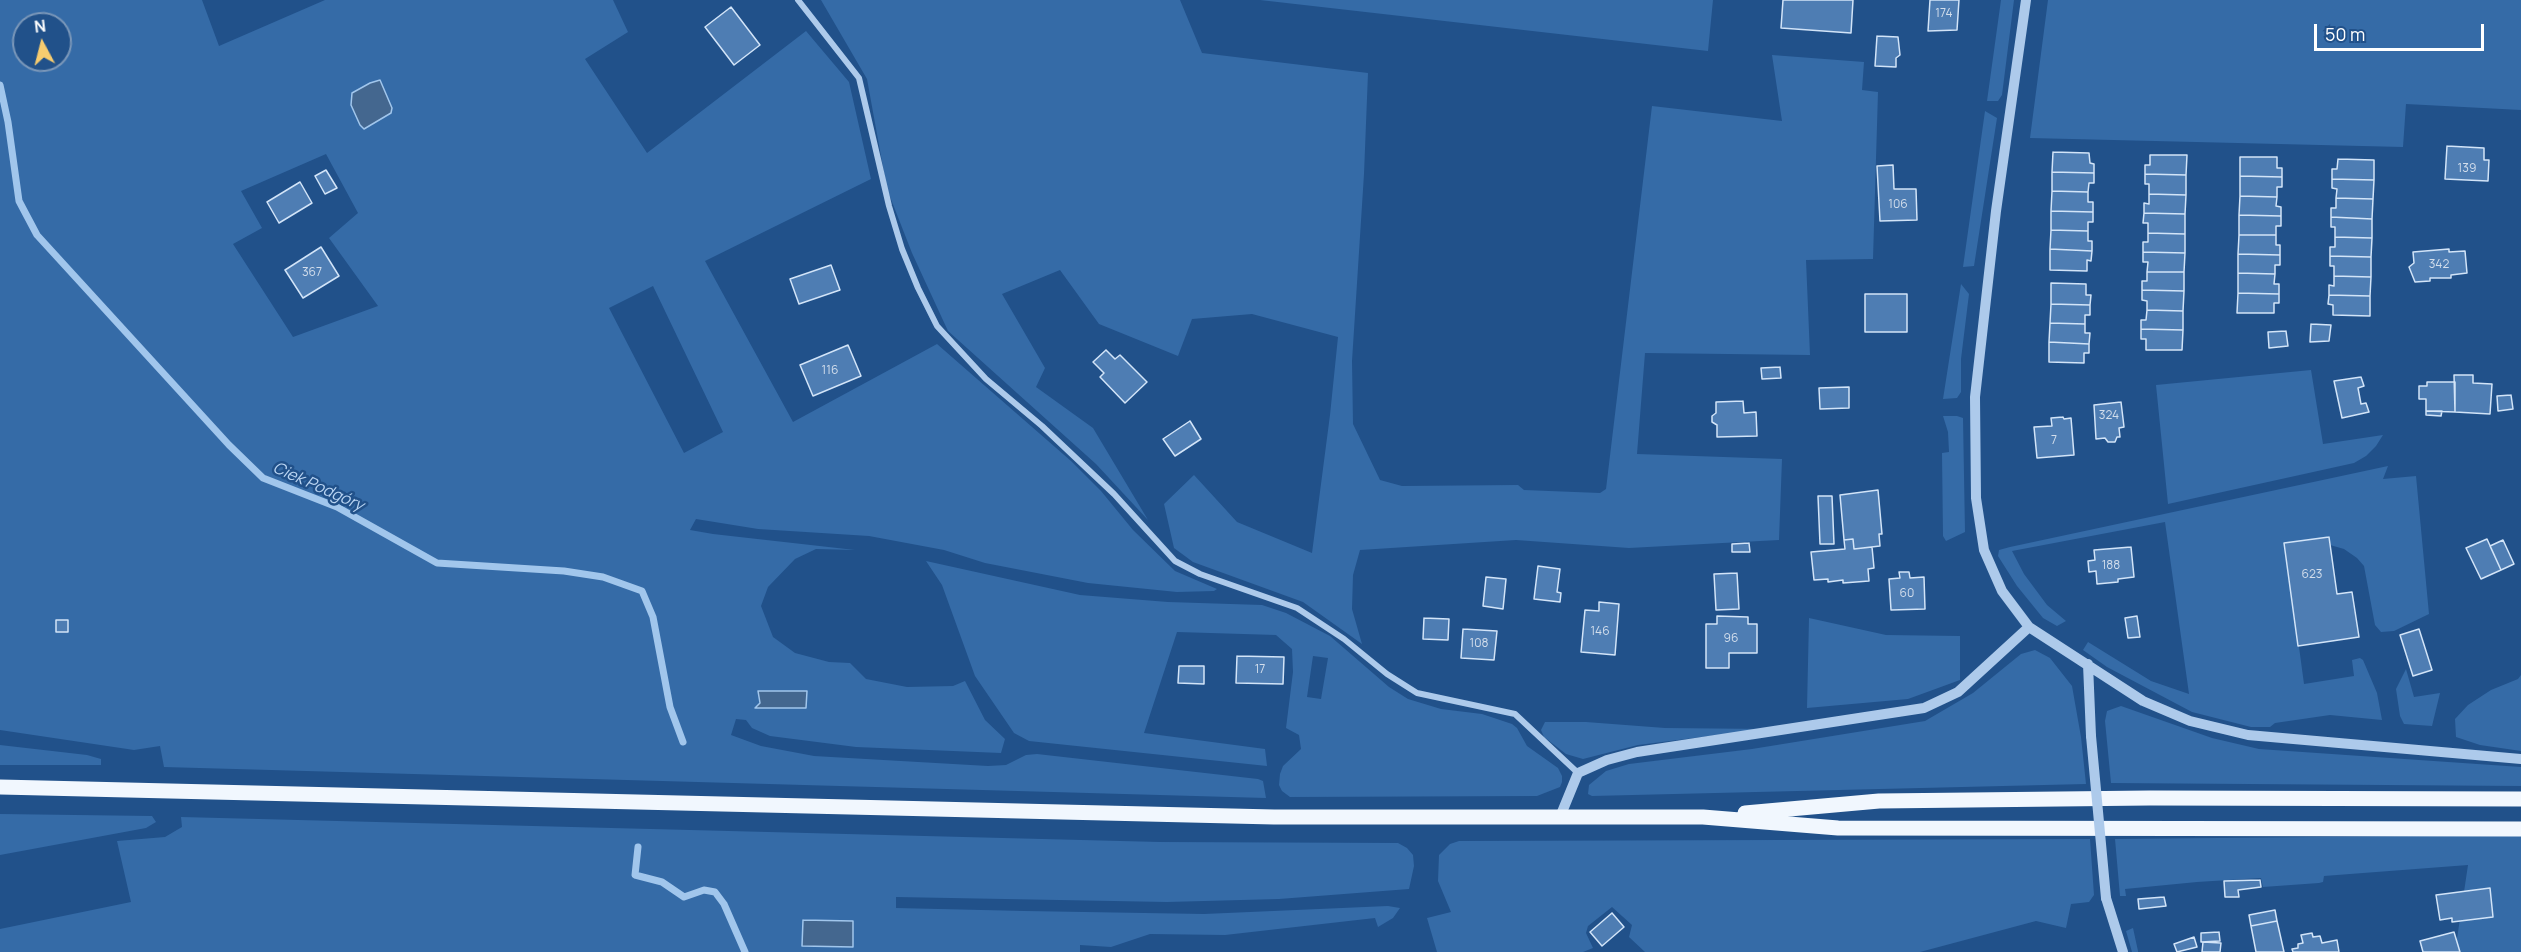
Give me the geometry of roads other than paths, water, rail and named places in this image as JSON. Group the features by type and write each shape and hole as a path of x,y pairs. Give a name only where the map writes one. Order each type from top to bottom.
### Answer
{"main road":[{"path":"0,787 1250,817 1703,817 1838,828 2521,829"},
{"path":"1703,817 1879,801 2150,798 2521,799"}],"street":[{"path":"798,0 859,78 889,206 902,249 918,288 937,326 986,379 1042,426 1114,494 1174,561 1200,574 1297,608 1344,639 1387,674 1417,693 1515,714 1578,773"},
{"path":"2026,0 1996,211 1975,397 1976,498 1984,550 2002,591 2029,627 2143,700 2190,721 2248,735 2521,759"},
{"path":"1560,817 1578,773 1607,760 1637,752 1924,708 1958,692 2029,627"},
{"path":"2088,664 2091,736 2106,898 2123,952"}],"waterway":[{"name":"Ciek Podgóry","path":"0,85 8,122 19,201 37,235 229,445 263,478 337,507 437,563 564,571 603,577 642,591 653,617 670,707 683,742"},
{"name":"Ciek Podgóry","path":"638,847 635,875 662,882 684,897 704,890 715,892 724,904 745,952"}]}
